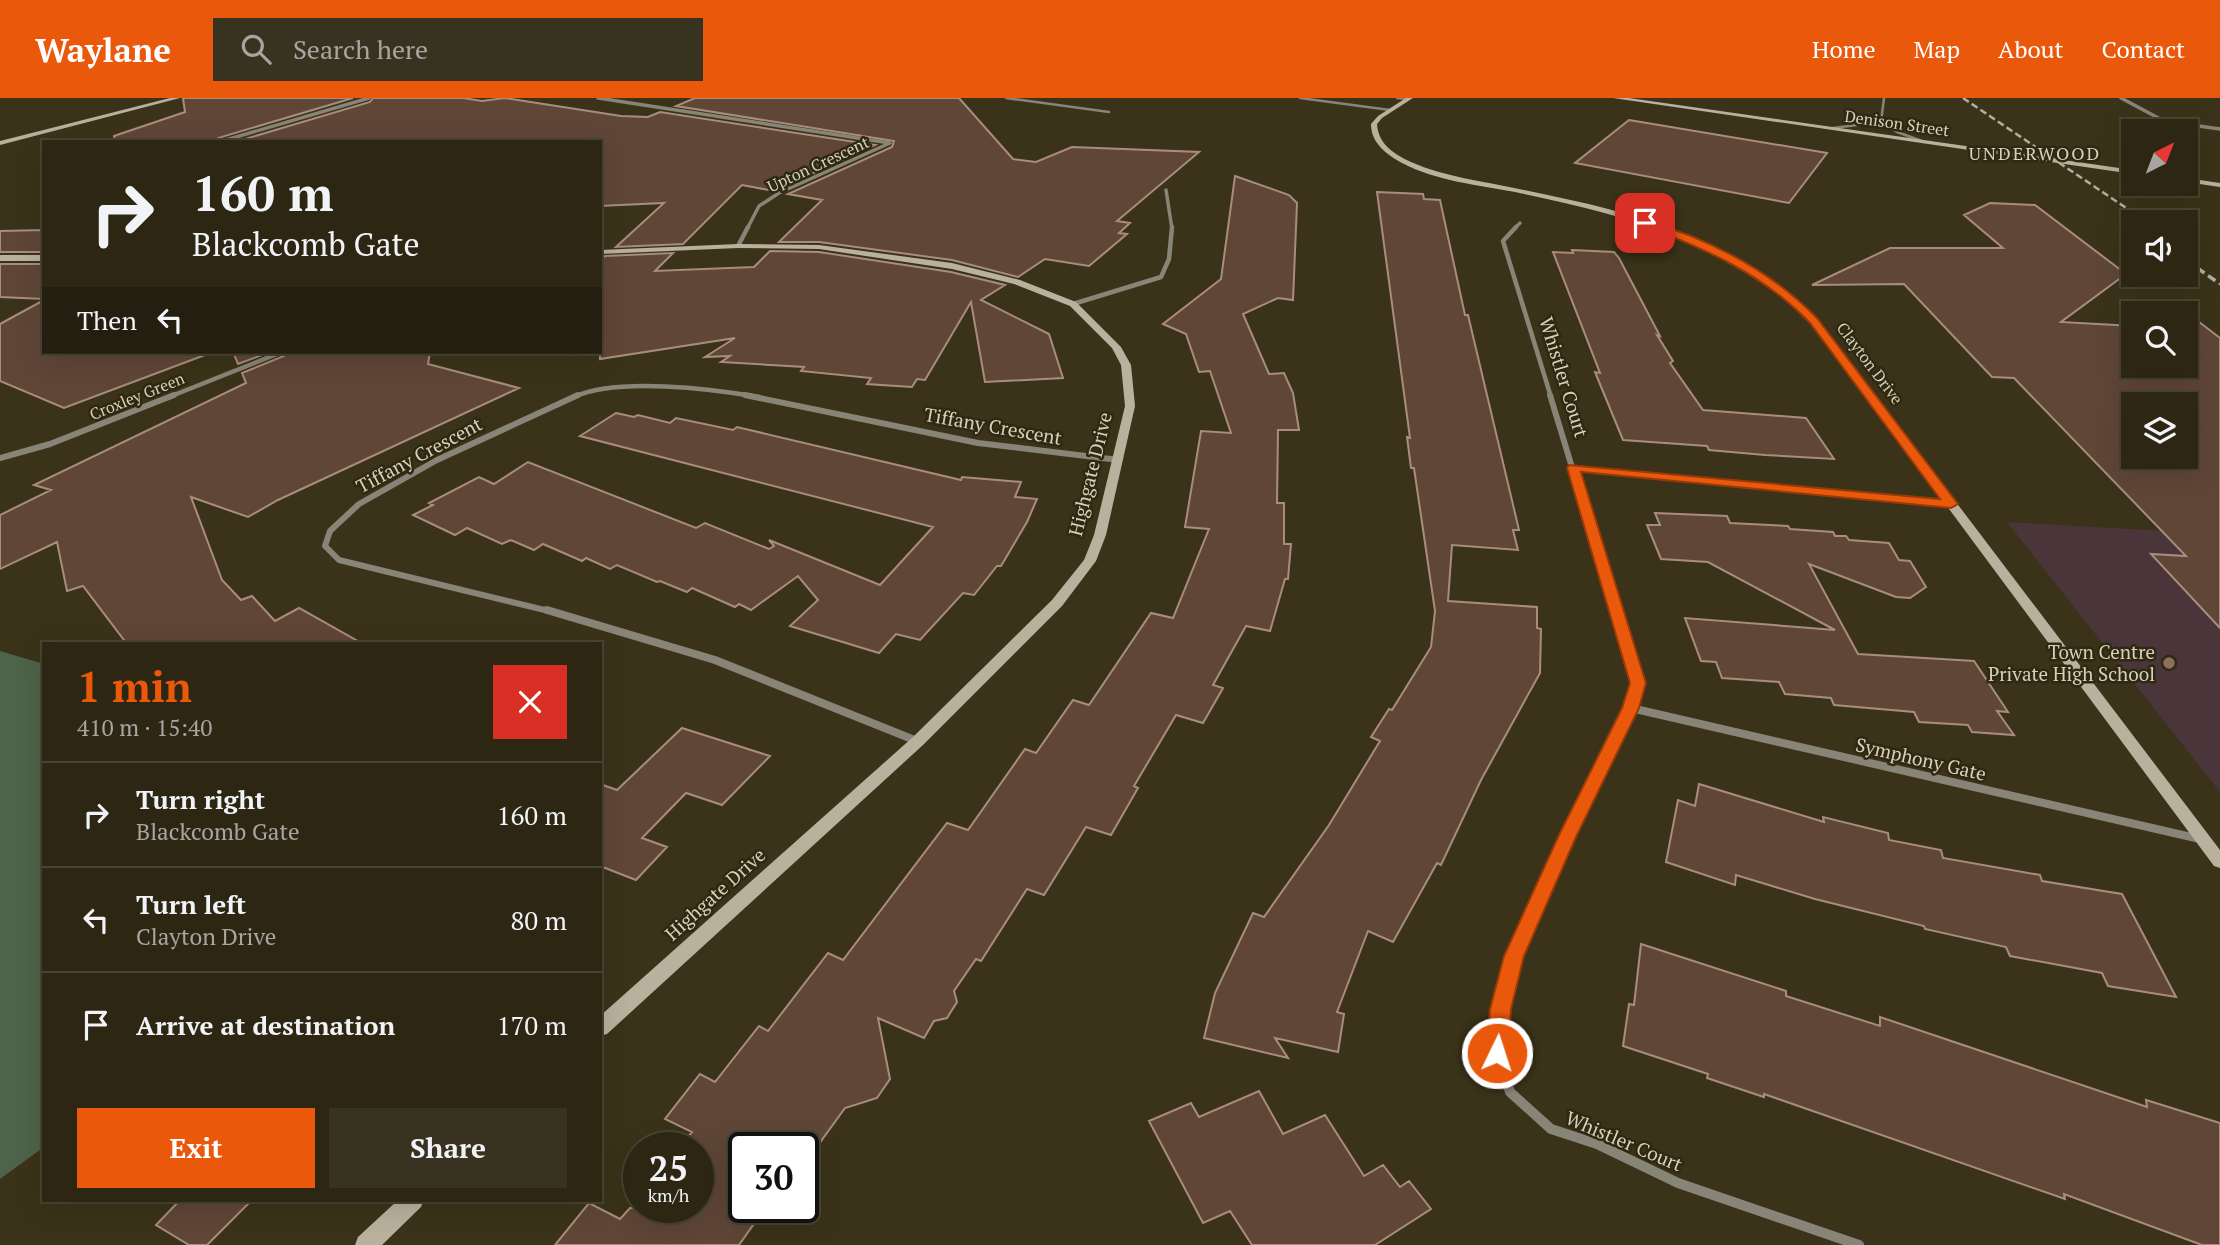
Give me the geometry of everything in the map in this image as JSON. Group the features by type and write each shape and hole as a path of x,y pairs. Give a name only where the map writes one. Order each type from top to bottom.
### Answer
{"street":[{"path":"0,144 177,98"},
{"path":"226,140 369,98"},
{"name":"Upton Crescent","path":"598,98 890,143 779,193 760,206 748,223 738,246"},
{"name":"Denison Street","path":"1616,98 2121,170"},
{"path":"2120,98 2164,121 2220,129"},
{"path":"1390,110 1409,99"},
{"name":"Clayton Drive","path":"1390,110 1374,124 1377,141 1412,164 1446,175 1563,200 1645,223 1705,246 1770,281 1814,320 2220,862"},
{"path":"2198,182 2220,185"},
{"path":"1073,304 1161,277 1169,267 1172,208 1166,190"},
{"name":"Whistler Court","path":"1520,223 1503,241 1638,683 1631,708 1567,837 1514,956 1500,1009 1497,1053 1510,1093 1551,1129 1597,1144 1678,1183 1859,1245"},
{"name":"Highgate Drive","path":"602,252 738,246 819,247 952,266 1017,282 1073,304 1116,346 1126,365 1130,406 1119,460 1090,561 1057,603 918,741 602,1026"},
{"path":"0,258 42,258"},
{"name":"Croxley Green","path":"0,458 50,444 277,354"},
{"name":"Tiffany Crescent","path":"918,741 715,660 514,601 339,560 324,546 330,531 359,504 437,460 591,389 640,386 757,396 978,443 1119,460"},
{"path":"1574,468 1951,504"},
{"name":"Symphony Gate","path":"1631,708 2205,840"},
{"path":"366,1245 412,1202"}],"lane":[{"path":"1006,98 1109,112"},
{"path":"1300,98 1390,110"},
{"path":"1397,98 1409,99"},
{"path":"1881,122 1884,98"},
{"path":"1831,128 1881,122 1897,132 1922,141"}],"shaded area":[{"name":"Town Centre Private High School","path":"2007,522 2220,534 2220,792"}],"green space":[{"path":"0,651 42,663 42,1148 0,1179"}],"building":[{"path":"183,98 353,98 216,140 115,140 114,136 185,112"},
{"path":"373,98 463,98 482,101 505,98 621,116 648,117 660,112 875,145 774,191 742,185 683,244 616,247 664,203 602,206 602,140 242,140 370,102"},
{"path":"695,98 959,98 1013,159 1036,162 1072,147 1199,152 1117,221 1130,223 1119,233 1127,234 1089,266 1045,259 1018,277 952,260 819,242 779,242 822,200 788,194 892,147 894,141 676,106"},
{"path":"1629,120 1827,153 1789,203 1575,163"},
{"path":"1235,176 1289,195 1297,203 1293,300 1278,298 1243,314 1269,374 1284,373 1293,393 1299,430 1278,430 1277,503 1284,503 1284,544 1291,544 1288,579 1285,579 1270,631 1246,626 1213,685 1223,688 1203,723 1176,715 1134,786 1138,788 1111,835 1086,827 1044,895 1027,889 981,961 976,959 954,991 957,1002 947,1018 934,1021 924,1038 878,1018 890,1079 877,1098 845,1108 819,1144 819,1132 728,1132 728,1223 754,1223 739,1245 555,1245 589,1203 620,1219 623,1216 623,1223 714,1223 714,1132 692,1132 665,1119 700,1074 715,1082 759,1026 768,1031 828,953 843,960 947,823 968,830 1025,749 1036,753 1073,700 1089,705 1151,613 1173,618 1209,529 1185,527 1201,431 1231,433 1210,371 1199,372 1186,334 1163,324 1221,279"},
{"path":"1377,192 1423,194 1424,199 1440,200 1465,315 1468,315 1519,530 1513,530 1518,550 1452,545 1448,601 1537,607 1537,628 1541,629 1540,673 1481,780 1441,865 1437,863 1393,942 1368,931 1337,1012 1344,1014 1338,1052 1275,1038 1288,1058 1204,1038 1215,993 1253,913 1264,917 1329,825 1380,741 1371,737 1389,709 1392,710 1431,647 1435,611 1414,468 1411,468 1407,437 1410,438"},
{"path":"1990,203 2035,205 2121,270 2121,278 2061,322 2121,325 2121,378 2198,378 2198,321 2220,338 2220,628 2151,554 2186,556 2014,378 1992,377 1904,284 1812,285 1890,248 2003,248 1964,215"},
{"path":"42,230 42,252 0,252 0,231"},
{"path":"1572,250 1614,252 1619,258 1673,361 1670,363 1703,410 1806,418 1834,459 1709,450 1707,446 1623,440 1595,372 1600,373 1553,252 1573,253"},
{"path":"770,251 819,252 951,272 1005,285 981,300 1049,334 1063,378 985,382 971,302 925,380 917,379 912,387 867,384 871,378 801,371 804,367 721,362 730,356 705,357 735,338 600,359 602,259 605,256 673,253 655,271 754,267"},
{"path":"0,264 42,264 42,299 0,297"},
{"path":"42,301 42,354 205,355 64,408 0,381 0,324"},
{"path":"234,354 265,354 238,364"},
{"path":"430,354 428,364 519,388 278,500 248,517 191,497 222,580 241,600 252,596 275,621 299,608 359,642 125,642 83,586 67,591 57,542 0,569 0,515 51,490 34,485 246,383 242,373 284,356"},
{"path":"616,413 670,423 676,418 733,430 737,427 961,480 962,477 1021,482 1015,497 1037,499 1001,566 997,566 974,595 963,593 920,640 896,634 879,653 790,626 818,600 798,576 751,610 739,604 735,607 692,588 687,592 657,582 617,565 610,569 586,558 582,561 543,544 534,550 511,540 502,544 467,528 455,535 413,515 433,505 429,503 479,477 494,484 528,462 696,528 705,523 769,549 774,546 769,540 880,585 933,527 580,436"},
{"path":"1655,513 1727,516 1730,523 1788,526 1790,529 1833,532 1835,536 1846,536 1849,540 1889,543 1899,560 1910,561 1926,587 1910,598 1896,597 1809,564 1858,654 1974,661 2008,712 1997,711 2014,735 1972,732 1968,725 1919,722 1914,712 1834,705 1831,698 1785,694 1779,682 1722,678 1716,662 1701,661 1685,618 1835,630 1708,562 1661,559 1647,525 1660,525"},
{"path":"682,728 770,756 722,805 686,793 642,838 667,847 636,880 602,867 602,785 617,790"},
{"path":"1699,784 1824,822 1823,817 1888,833 1889,840 1941,850 1943,858 2040,875 2042,881 2122,894 2176,997 2108,986 2102,973 2010,956 2006,947 1925,929 1924,926 1815,899 1736,875 1735,885 1666,862 1678,800 1695,806"},
{"path":"1641,944 1786,991 1786,996 1880,1026 1880,1017 2147,1107 2146,1100 2220,1123 2220,1245 2202,1245 2064,1194 2065,1199 1764,1094 1764,1097 1707,1078 1708,1074 1623,1046 1629,1004 1634,1005"},
{"path":"1259,1091 1283,1134 1325,1115 1364,1176 1383,1165 1400,1187 1409,1181 1431,1209 1375,1245 1252,1245 1230,1211 1203,1223 1149,1121 1191,1103 1199,1117"},
{"path":"178,1202 250,1202 207,1245 189,1245 156,1225"}],"railway":[{"path":"1963,98 2129,210"},
{"path":"2198,268 2220,284"}],"place":[{"name":"Town Centre Private High School","path":"2169,663"}],"district":[{"name":"UNDERWOOD","path":"2035,154"}],"route":[{"path":"1497,1053 1500,1009 1514,956 1567,837 1631,708 1638,683 1574,468 1951,504 1814,320 1795,301 1770,281 1742,265 1671,231 1645,223"}]}
